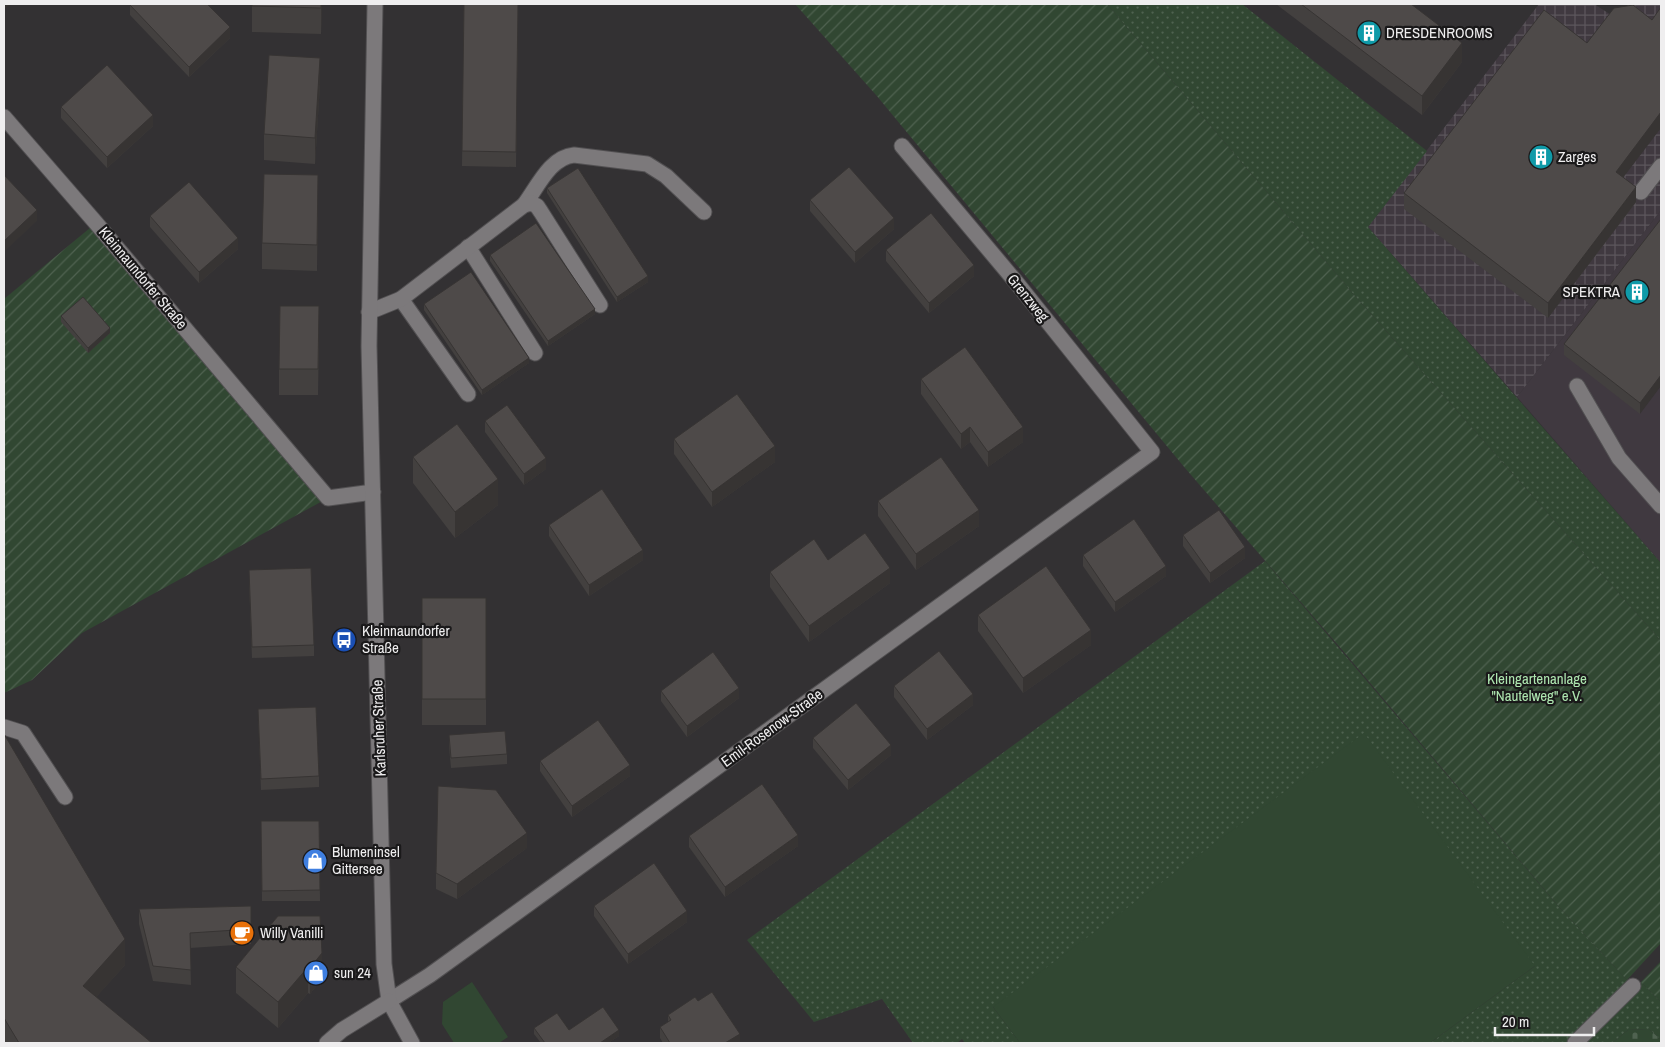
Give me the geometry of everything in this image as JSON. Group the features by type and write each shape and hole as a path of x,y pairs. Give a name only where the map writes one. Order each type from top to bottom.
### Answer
{"street":[{"name":"Karlsruher Straße","path":"375,4 369,346 384,964 389,1001 412,1043"},
{"name":"Kleinnaundorfer Straße","path":"4,117 328,498 372,492"},
{"name":"Grenzweg","path":"902,146 1016,282 1152,452"},
{"path":"369,312 401,299 524,205 552,166 560,159 568,156 574,155 647,164 666,176 704,212"},
{"path":"1641,192 1661,166"},
{"path":"524,205 531,203 537,206 600,305"},
{"path":"468,247 535,353"},
{"path":"401,299 468,394"},
{"path":"1578,386 1619,458 1661,506"},
{"name":"Emil-Rosenow-Straße","path":"327,1043 342,1030 430,975 1152,452"},
{"path":"4,727 23,733 65,797"},
{"path":"1575,1043 1633,986"}],"shaded area":[{"name":"Zarges","path":"1539,4 1594,4 1616,18 1629,4 1661,4 1661,210 1517,397 1368,227"},
{"path":"1661,210 1661,563 1517,397"}],"green space":[{"name":"Kleingartenanlage \"Nautelweg\" e.V.","path":"795,4 1107,4 1355,296 1661,641 1661,943 1627,980 1560,908 1343,651 1185,468 876,95"},
{"path":"1107,4 1242,4 1427,151 1368,227 1661,563 1661,641 1355,296"},
{"path":"96,223 328,498 82,633 32,680 4,693 4,299"},
{"path":"1265,561 1560,908 1633,986 1641,982 1661,1002 1661,1040 1649,1029 1628,1030 1612,1043 1430,1043 1535,966 993,1007 1020,1043 965,1043 962,1039 957,1043 913,1043 882,999 814,1022 747,940"},
{"path":"1364,733 1535,966 1430,1043 1020,1043 993,1007"},
{"path":"1661,961 1661,1002 1641,982"},
{"path":"472,982 508,1037 499,1043 454,1043 442,1024 443,1002"},
{"path":"1649,1029 1661,1040 1661,1043 1612,1043 1628,1030"}],"building":[{"path":"130,4 207,4 230,27 189,67"},
{"path":"252,4 321,4 321,8 252,6"},
{"path":"464,4 518,4 516,152 462,151"},
{"name":"DRESDENROOMS","path":"1301,4 1411,4 1462,43 1422,96"},
{"name":"Zarges","path":"1633,5 1652,20 1661,7 1661,112 1616,172 1636,187 1548,303 1404,193 1544,10 1587,43 1614,8"},
{"path":"269,55 320,58 315,138 264,134"},
{"path":"107,65 153,115 107,157 61,107"},
{"path":"849,167 894,218 855,252 810,200"},
{"path":"578,168 648,276 617,297 547,188"},
{"path":"264,174 318,175 317,245 262,243"},
{"path":"4,175 37,210 4,241"},
{"path":"189,182 238,238 199,272 150,216"},
{"path":"931,213 974,265 929,303 886,250"},
{"name":"SPEKTRA","path":"1661,219 1661,375 1640,403 1564,344"},
{"path":"536,223 595,309 548,341 490,255"},
{"path":"471,272 529,358 482,390 424,304"},
{"path":"83,297 110,328 88,348 61,316"},
{"path":"280,306 319,306 318,369 279,369"},
{"path":"965,347 1023,427 988,452 970,427 961,434 921,379"},
{"path":"737,394 775,446 712,492 674,439"},
{"path":"507,405 546,458 524,474 485,421"},
{"path":"457,424 498,479 455,512 413,457"},
{"path":"941,457 979,510 916,554 878,501"},
{"path":"602,489 643,550 589,585 549,525"},
{"path":"1219,510 1245,547 1210,573 1183,535"},
{"path":"1134,519 1166,566 1115,602 1083,555"},
{"path":"865,533 890,568 809,626 770,572 814,539 828,560"},
{"path":"1046,566 1091,630 1023,678 978,615"},
{"path":"311,568 314,645 252,647 249,570"},
{"path":"422,598 486,598 486,699 422,699"},
{"path":"939,651 973,694 927,729 894,686"},
{"path":"713,652 739,688 687,726 661,691"},
{"path":"856,703 891,745 848,780 813,738"},
{"path":"316,707 319,776 261,779 258,709"},
{"path":"598,720 630,765 572,806 540,761"},
{"path":"505,731 507,754 451,758 449,735"},
{"path":"4,734 125,939 83,986 152,1043 19,1043 4,1018"},
{"path":"762,784 798,835 725,887 689,836"},
{"path":"438,786 496,790 527,833 457,884 436,873"},
{"path":"261,821 319,821 320,890 262,891"},
{"path":"654,863 687,911 628,954 594,906"},
{"path":"251,906 251,929 190,933 191,970 153,966 139,909"},
{"path":"278,916 320,916 322,953 278,1002 236,967"},
{"path":"712,992 740,1034 725,1043 670,1043 660,1027 671,1020 668,1015 695,997 698,1001"},
{"path":"603,1007 619,1030 600,1043 545,1043 534,1028 557,1013 569,1030"}],"place":[{"name":"DRESDENROOMS","path":"1369,33"},
{"name":"Zarges","path":"1541,157"},
{"name":"SPEKTRA","path":"1637,292"},
{"name":"Kleinnaundorfer Straße","path":"344,640"},
{"name":"Blumeninsel Gittersee","path":"315,861"},
{"name":"Willy Vanilli","path":"242,933"},
{"name":"sun 24","path":"316,973"}]}
